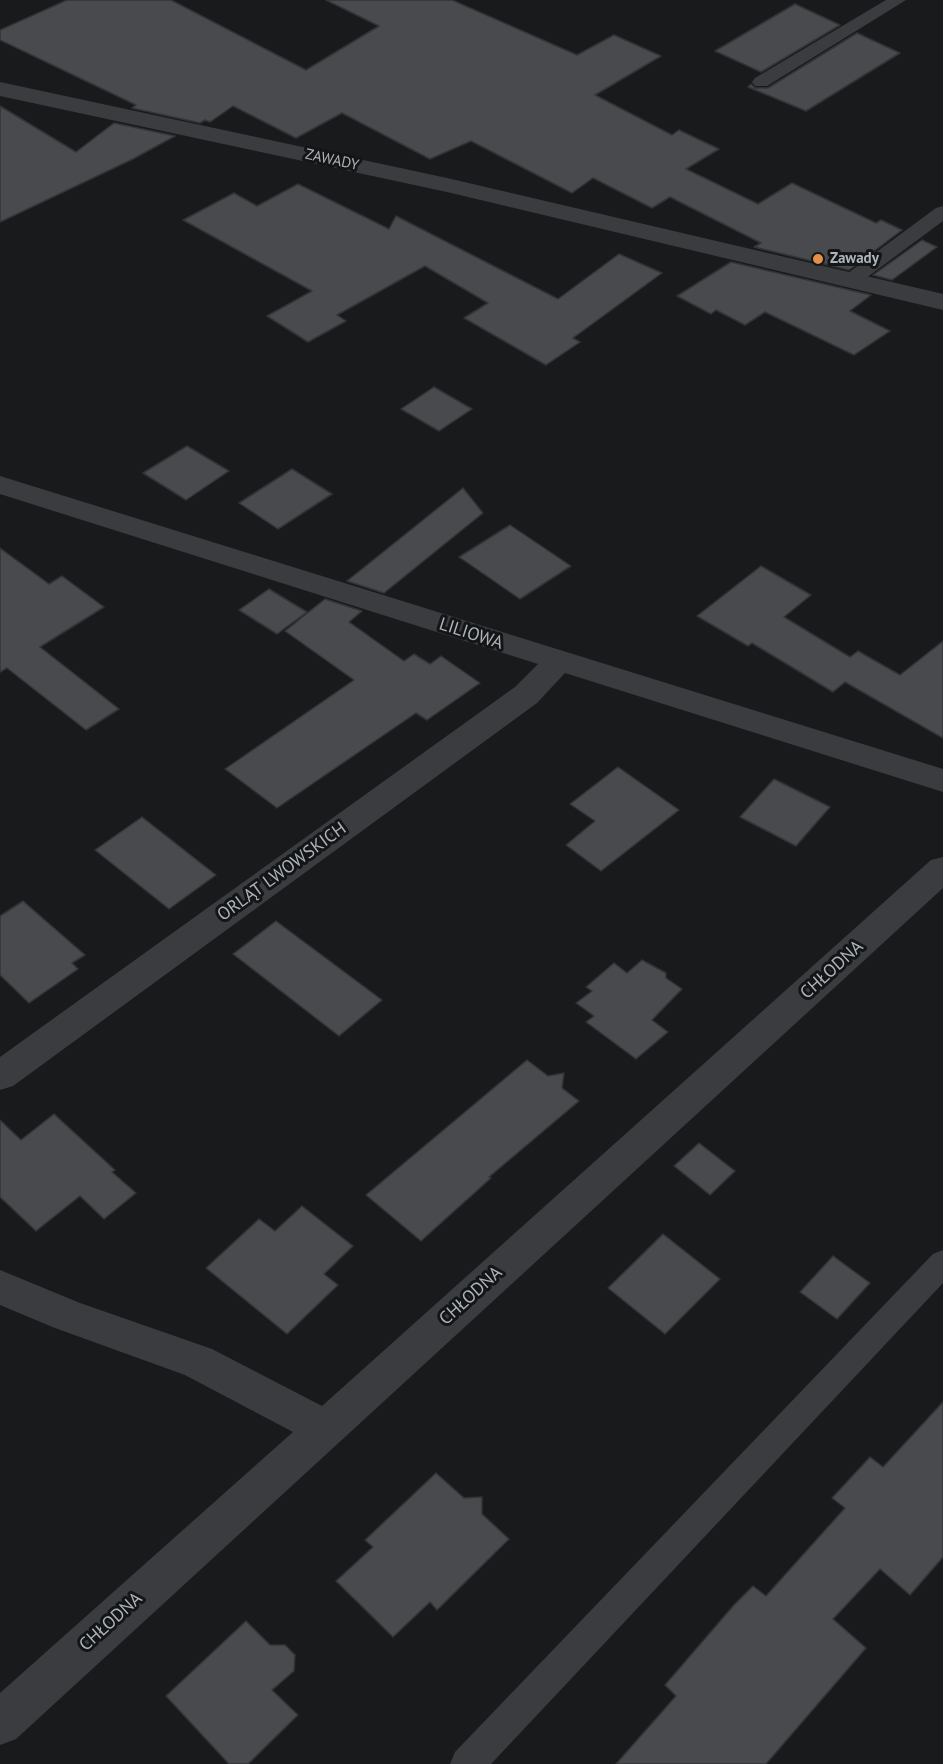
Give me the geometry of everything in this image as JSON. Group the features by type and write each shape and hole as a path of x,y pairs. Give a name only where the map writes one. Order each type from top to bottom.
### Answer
{"street":[{"name":"ZAWADY","path":"0,89 447,184 943,302"},
{"name":"LILIOWA","path":"0,485 943,781"},
{"name":"ORLĄT LWOWSKICH","path":"0,1076 517,702 558,662"},
{"name":"CHŁODNA","path":"0,1723 943,869"},
{"path":"0,1287 69,1316 198,1362 326,1428"}],"lane":[{"path":"761,82 898,0"},
{"path":"850,280 943,212"},
{"path":"467,1764 943,1263"}],"building":[{"path":"67,0 171,0 306,70 379,26 326,0 452,0 577,55 614,35 661,56 595,95 672,135 679,130 719,149 686,169 758,204 792,183 876,223 881,220 902,230 849,270 754,247 761,243 670,197 652,208 593,178 572,193 471,141 430,159 342,113 296,138 233,106 210,122 205,120 200,123 132,108 136,105 0,40 0,30"},
{"path":"795,4 840,25 761,72 715,51"},
{"path":"857,33 900,53 806,111 748,87 751,84 755,88 768,88"},
{"path":"0,106 76,152 114,123 175,136 133,159 0,222"},
{"path":"298,184 389,229 396,216 558,299 619,254 662,273 573,338 580,342 546,365 464,318 488,303 425,266 337,315 346,321 308,342 267,316 312,291 183,220 234,193 257,206"},
{"path":"922,240 937,247 892,280 873,275"},
{"path":"731,262 871,295 850,311 890,331 854,355 765,312 745,325 716,310 711,314 677,296"},
{"path":"434,387 472,409 439,431 401,409"},
{"path":"187,446 229,471 186,500 143,473"},
{"path":"292,469 332,494 278,529 239,503"},
{"path":"463,488 483,513 384,593 347,581"},
{"path":"510,525 571,566 520,599 459,557"},
{"path":"0,548 49,584 62,576 104,607 40,647 119,709 86,730 7,668 0,672"},
{"path":"761,566 811,595 784,617 850,657 858,651 900,675 943,641 943,738 845,682 833,692 752,643 748,646 697,616"},
{"path":"269,589 307,612 277,634 239,610"},
{"path":"325,599 362,611 349,622 404,661 414,654 430,664 441,656 480,683 427,720 416,713 277,808 225,769 354,680 285,631"},
{"path":"618,767 679,810 601,871 566,845 595,821 570,804"},
{"path":"774,779 830,807 796,846 740,817"},
{"path":"142,817 216,875 169,909 95,850"},
{"path":"23,901 85,955 72,963 78,969 29,1003 0,975 0,916"},
{"path":"276,921 382,1000 339,1036 233,954"},
{"path":"642,960 666,973 666,978 682,989 652,1020 668,1032 636,1059 586,1022 594,1016 576,1003 592,991 586,987 614,963 627,973"},
{"path":"527,1060 548,1076 564,1073 562,1088 579,1101 489,1177 491,1178 421,1241 366,1195"},
{"path":"54,1114 115,1170 112,1172 136,1193 104,1219 80,1196 36,1231 0,1197 0,1120 21,1140"},
{"path":"699,1143 735,1171 710,1195 674,1166"},
{"path":"302,1206 353,1246 324,1274 338,1285 287,1334 206,1268 259,1219 275,1231"},
{"path":"663,1234 720,1279 665,1334 608,1288"},
{"path":"833,1256 870,1283 837,1319 800,1292"},
{"path":"943,1402 943,1557 910,1595 880,1569 833,1619 866,1648 766,1764 616,1764 676,1696 665,1685 734,1605 753,1586 766,1596 845,1508 832,1498 870,1457 883,1467"},
{"path":"436,1473 464,1498 482,1497 482,1514 509,1539 437,1610 430,1602 393,1637 336,1581 373,1547 365,1540"},
{"path":"246,1621 270,1645 285,1645 295,1655 294,1671 272,1690 298,1715 248,1764 229,1764 166,1696"}],"place":[{"name":"Zawady","path":"818,259"}]}
